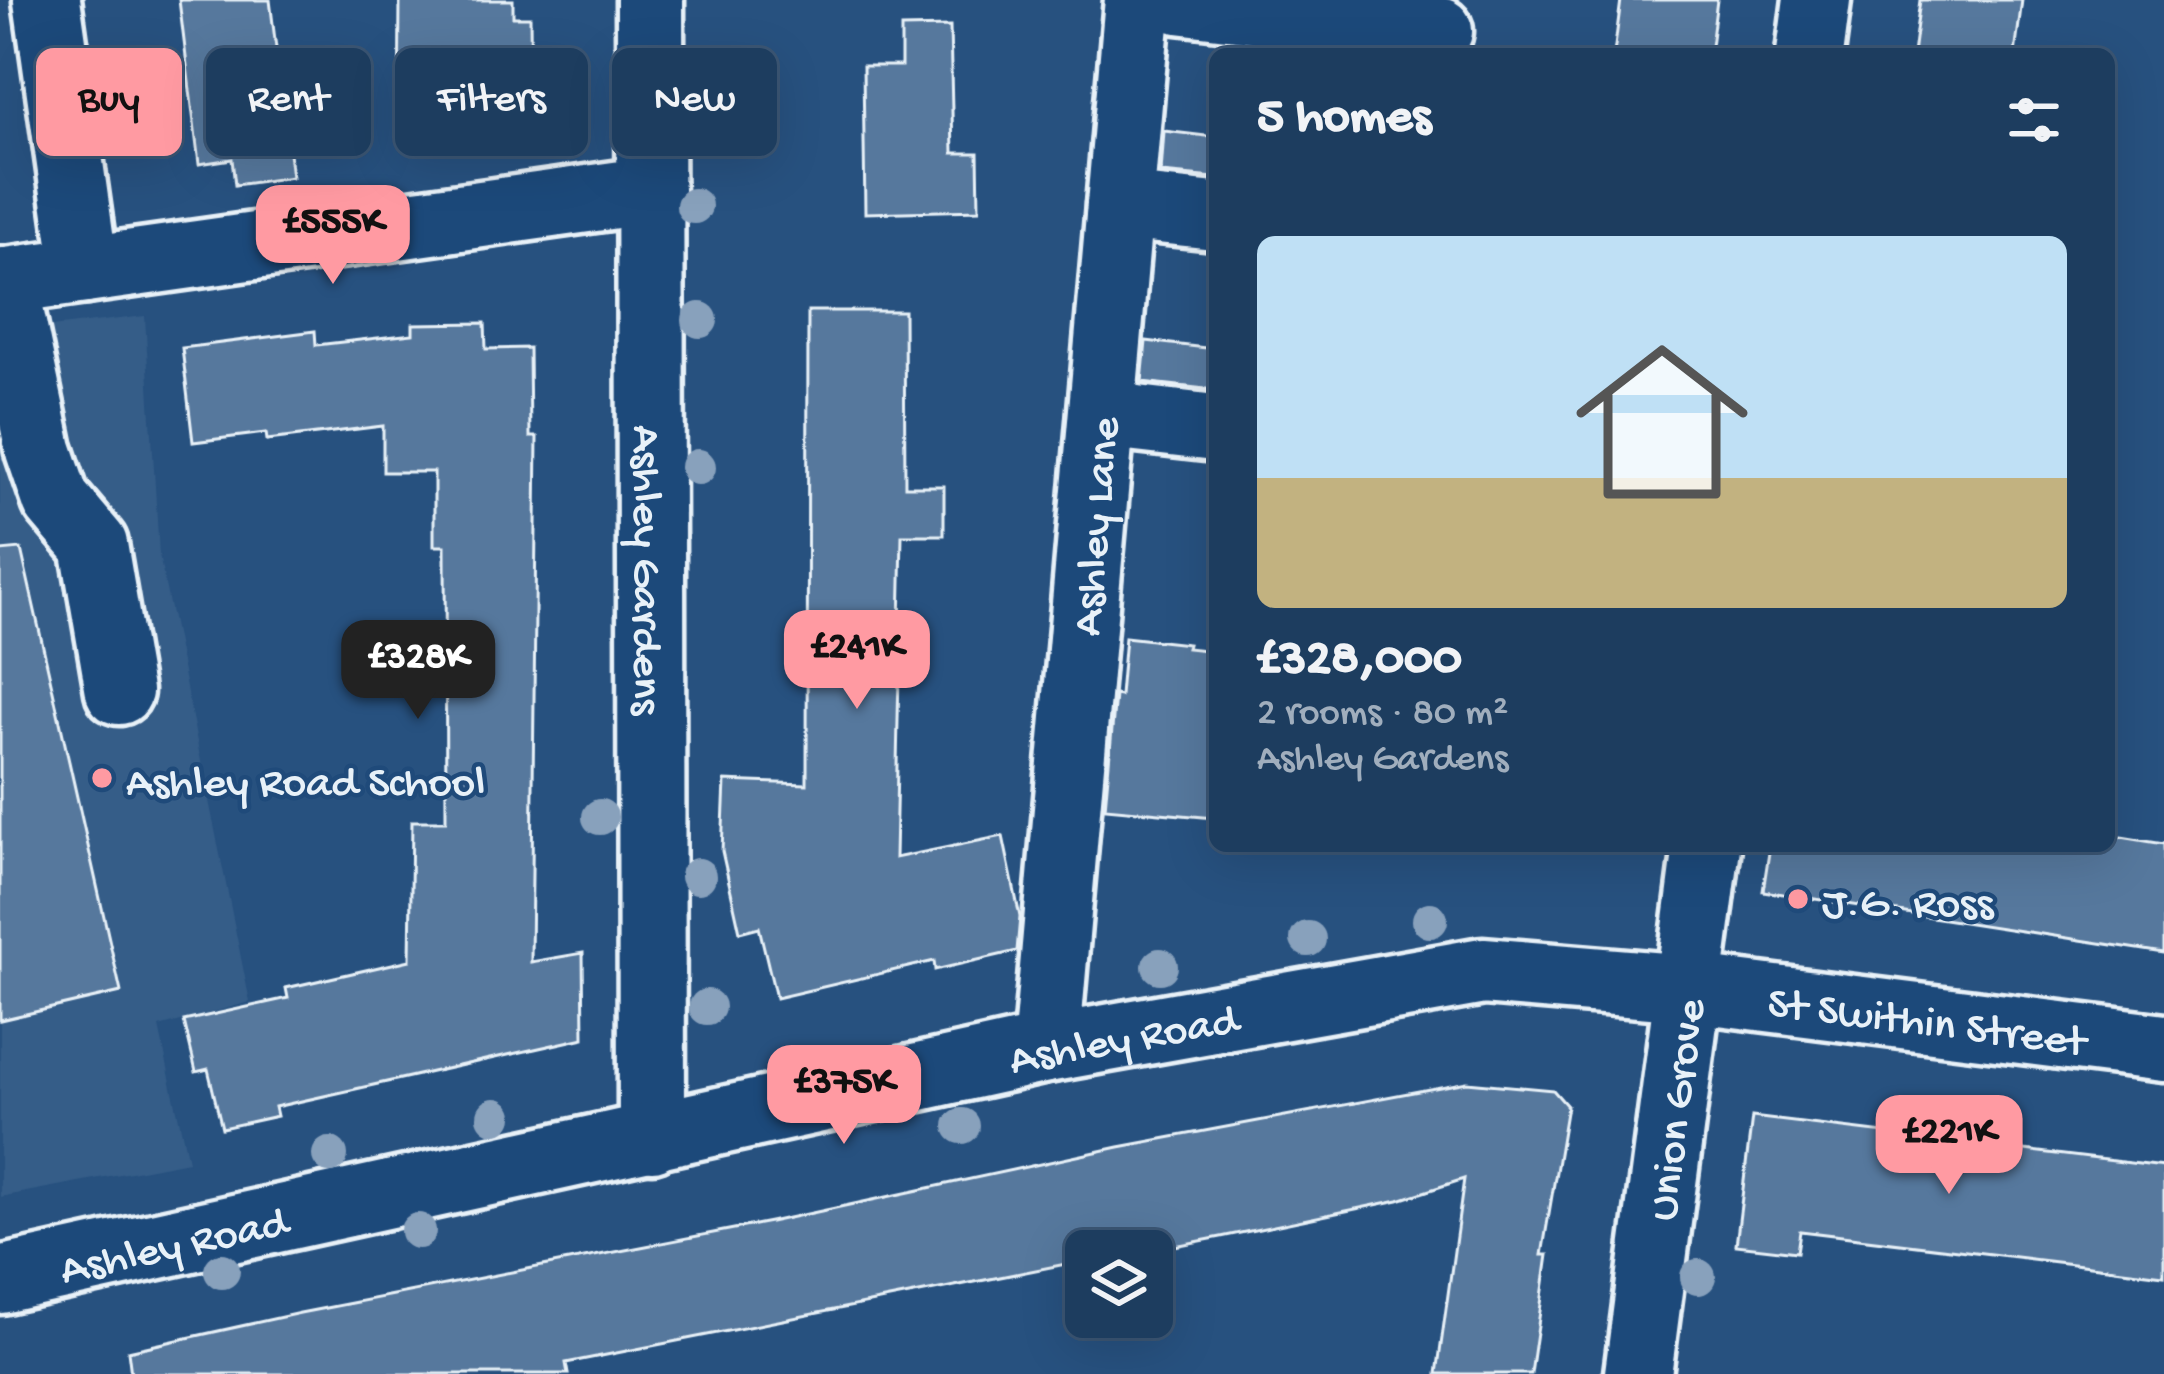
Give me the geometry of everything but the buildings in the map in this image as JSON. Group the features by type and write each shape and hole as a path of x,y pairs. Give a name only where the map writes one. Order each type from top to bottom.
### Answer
{"street":[{"path":"47,0 85,270"},
{"name":"Ashley Gardens","path":"650,0 652,1138"},
{"name":"Ashley Lane","path":"1046,1049 1138,0"},
{"path":"1178,0 1439,32"},
{"path":"1811,48 1817,0"},
{"path":"119,691 94,545 56,500 2,281 651,190"},
{"path":"1120,206 1209,215"},
{"path":"1102,416 1209,427"},
{"name":"Union Grove","path":"1638,1374 1706,852"},
{"name":"Ashley Road","path":"0,1280 1046,1049 1484,970 1688,988"},
{"name":"St Swithin Street","path":"1688,988 2164,1048"}],"shaded area":[{"name":"Ashley Road School","path":"145,316 159,555 250,1002 159,1027 188,1161 0,1197 0,333"}],"place":[{"name":"Ashley Road School","path":"102,778"},
{"name":"J.G. Ross","path":"1798,899"}]}
